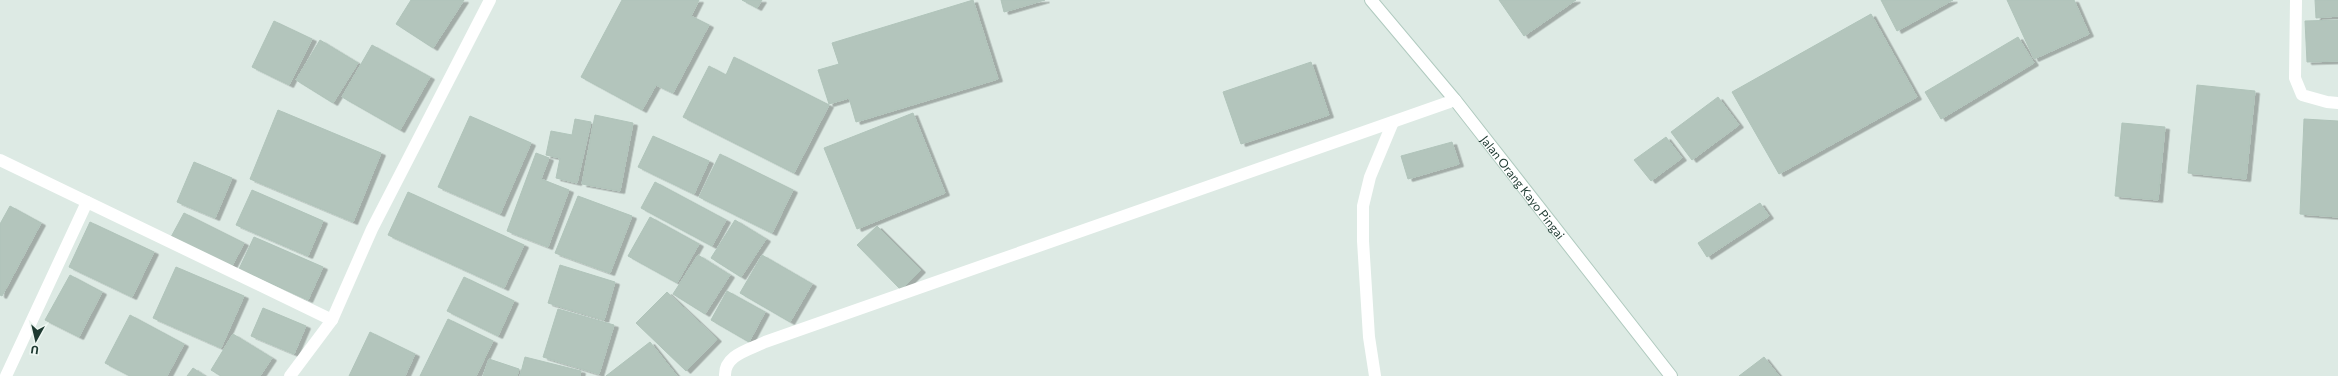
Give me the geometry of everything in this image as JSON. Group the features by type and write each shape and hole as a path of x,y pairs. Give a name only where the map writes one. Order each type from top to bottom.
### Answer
{"street":[{"path":"290,376 332,320 372,229 490,0"},
{"name":"Jalan Orang Kayo Pingai","path":"1371,0 1455,100 1671,376"},
{"path":"2296,0 2295,78 2302,95 2327,102 2338,103"},
{"path":"725,376 725,369 729,360 765,342 1455,100"},
{"path":"1375,376 1370,337 1364,257 1363,206 1370,177 1393,122"},
{"path":"0,160 332,320"},
{"path":"6,376 87,202"}],"building":[{"path":"411,0 464,0 433,48 396,24"},
{"path":"622,0 699,0 691,16 709,25 673,93 656,85 642,110 581,77"},
{"path":"742,0 762,0 757,8"},
{"path":"973,0 998,79 856,122 849,98 829,104 818,70 839,64 832,43"},
{"path":"1001,0 1045,0 1004,12"},
{"path":"1499,0 1576,0 1524,36"},
{"path":"1881,0 1953,0 1897,31"},
{"path":"2007,0 2074,0 2089,34 2034,59"},
{"path":"2315,0 2338,0 2338,16 2316,18"},
{"path":"1871,14 1917,97 1779,174 1732,92"},
{"path":"2338,20 2338,61 2307,62 2305,21"},
{"path":"274,21 312,39 289,85 252,67"},
{"path":"2018,37 2034,63 1941,119 1925,92"},
{"path":"320,40 358,63 333,103 296,80"},
{"path":"372,45 430,77 400,130 342,97"},
{"path":"734,57 829,105 794,173 683,117 709,66 726,75"},
{"path":"1311,62 1329,115 1241,144 1223,92"},
{"path":"2197,85 2255,91 2246,179 2188,173"},
{"path":"1718,97 1739,125 1692,160 1671,132"},
{"path":"278,110 381,153 353,222 250,179"},
{"path":"913,113 945,193 857,229 824,148"},
{"path":"595,115 633,123 620,191 582,184"},
{"path":"470,116 531,143 500,214 438,187"},
{"path":"575,119 591,122 577,183 556,178 560,158 546,155 551,131 572,135"},
{"path":"2304,119 2338,121 2338,217 2300,214"},
{"path":"2122,123 2165,127 2158,200 2115,196"},
{"path":"653,136 709,161 694,194 638,167"},
{"path":"1666,137 1682,158 1651,181 1634,160"},
{"path":"1452,142 1459,164 1408,179 1401,156"},
{"path":"536,153 549,158 541,179 569,190 548,247 507,231"},
{"path":"720,154 793,190 772,233 699,197"},
{"path":"194,162 232,178 215,218 177,202"},
{"path":"655,182 726,220 712,246 641,208"},
{"path":"252,190 323,221 308,256 236,225"},
{"path":"408,192 524,245 504,288 388,235"},
{"path":"578,196 632,216 610,273 555,253"},
{"path":"1760,203 1769,216 1707,257 1698,243"},
{"path":"10,206 41,223 2,296 0,295 0,224"},
{"path":"184,213 244,243 231,268 171,237"},
{"path":"650,217 699,244 677,283 628,256"},
{"path":"735,220 766,239 741,277 711,258"},
{"path":"90,222 154,252 132,297 69,267"},
{"path":"877,226 921,270 901,290 857,245"},
{"path":"254,237 323,267 308,300 239,269"},
{"path":"698,255 730,275 705,314 673,294"},
{"path":"762,255 812,284 790,322 740,293"},
{"path":"560,265 615,282 604,320 548,303"},
{"path":"176,267 244,296 221,348 153,318"},
{"path":"70,275 102,292 79,337 45,320"},
{"path":"464,277 514,301 498,336 447,311"},
{"path":"727,291 765,312 749,342 711,320"},
{"path":"667,292 717,339 686,371 636,323"},
{"path":"263,308 306,326 294,354 251,336"},
{"path":"558,309 614,325 599,374 543,357"},
{"path":"130,315 184,344 167,376 130,376 105,363"},
{"path":"448,319 493,341 476,376 420,376"},
{"path":"370,332 415,354 405,376 349,376"},
{"path":"233,334 272,358 260,376 221,376 211,370"},
{"path":"650,342 677,376 606,376"},
{"path":"525,357 581,371 580,376 520,376"},
{"path":"1764,357 1779,376 1739,376"},
{"path":"489,359 519,369 517,376 483,376"},
{"path":"193,368 205,376 187,376"}]}
